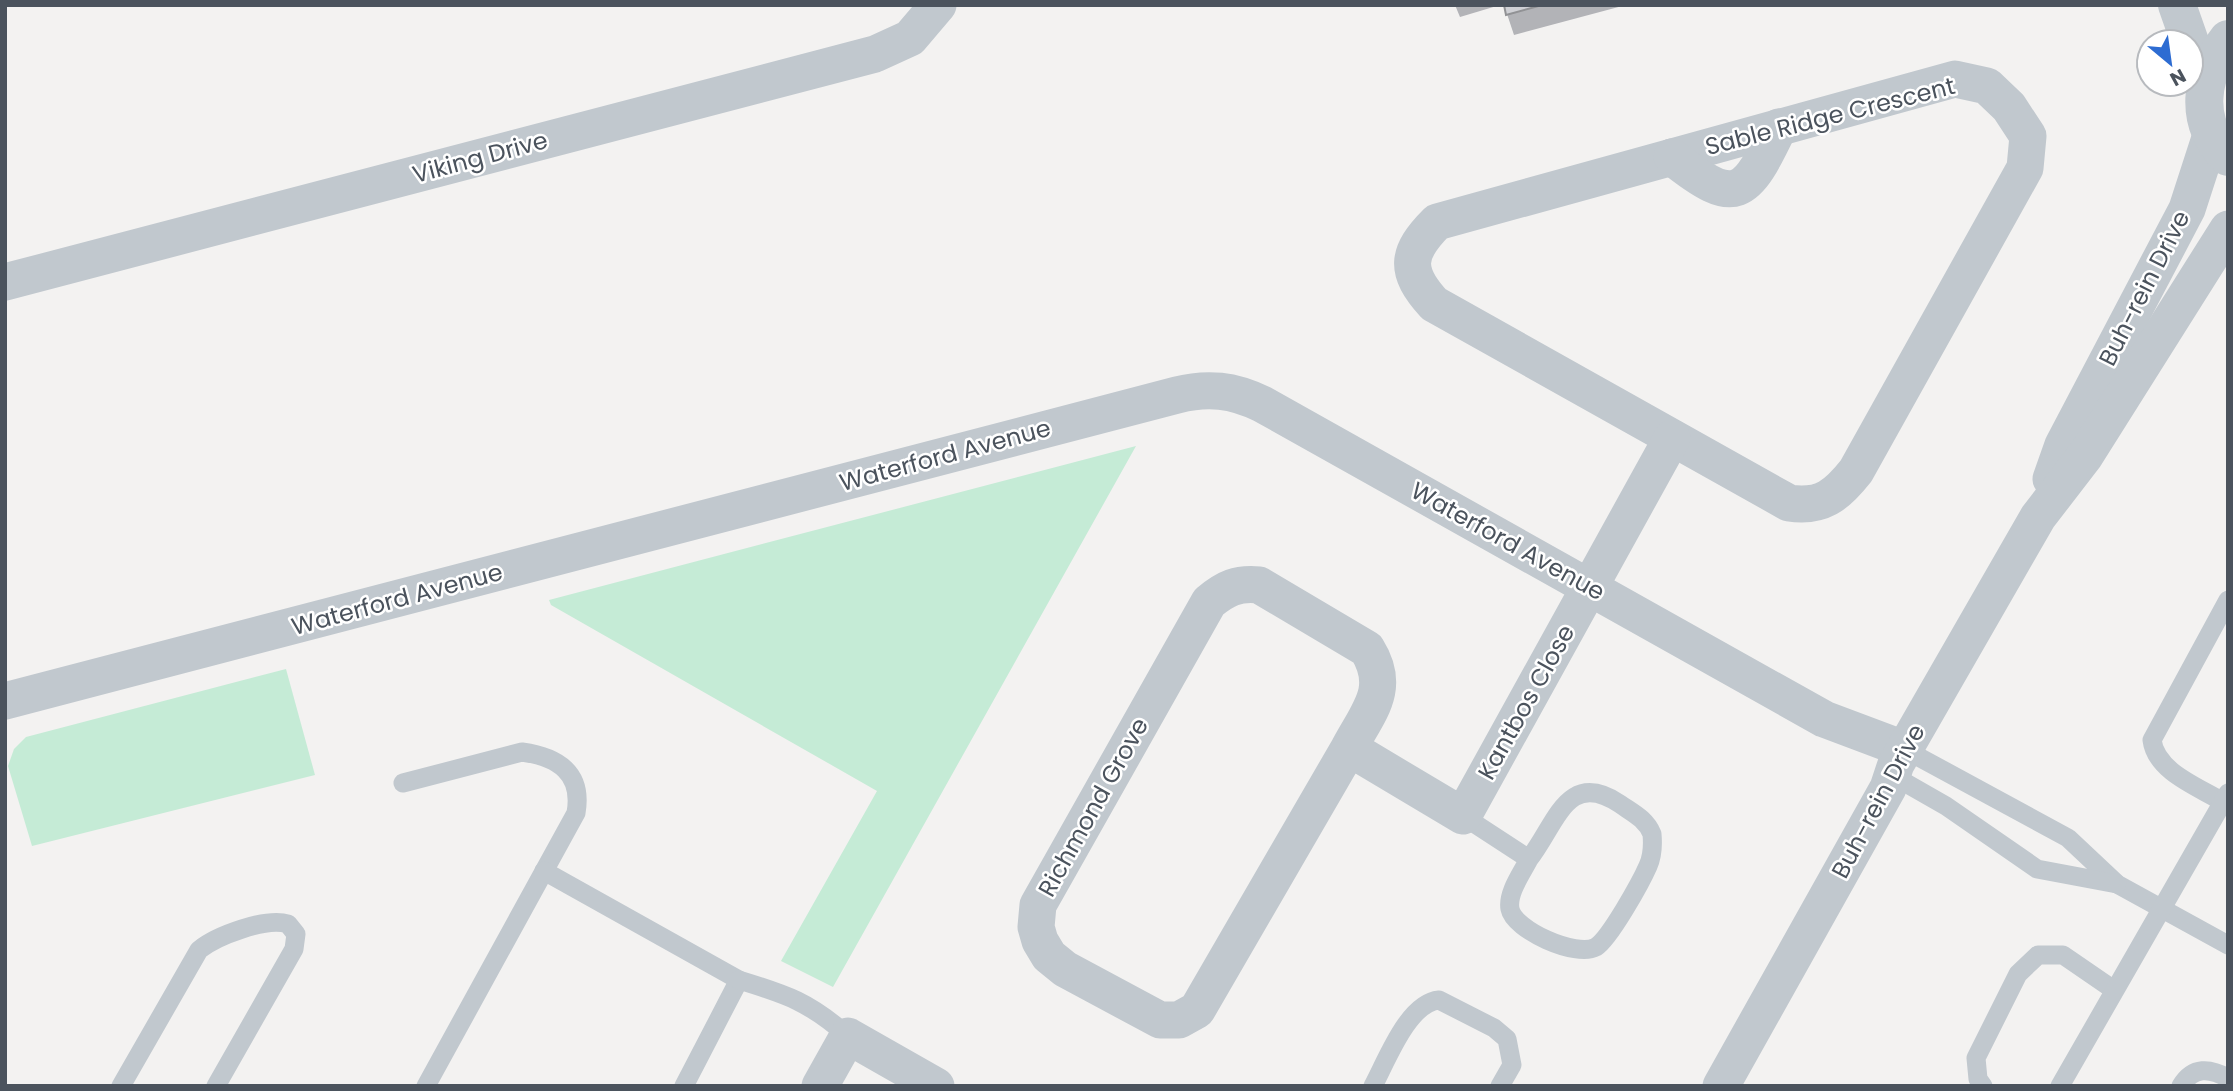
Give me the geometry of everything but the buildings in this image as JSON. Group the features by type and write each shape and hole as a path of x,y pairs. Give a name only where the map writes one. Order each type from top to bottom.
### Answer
{"street":[{"name":"Viking Drive","path":"5,282 875,54 910,38 938,5"},
{"path":"2177,5 2185,28"},
{"path":"2205,83 2212,61 2228,39"},
{"name":"Sable Ridge Crescent","path":"1955,79 1987,86 2009,107 2028,136 2025,167 1856,471 1838,493 1819,504 1807,506 1789,503 1672,438 1434,304 1416,285 1410,262 1421,239 1437,222 1955,79"},
{"path":"2204,98 2204,111 2219,146"},
{"name":"Buh-rein Drive","path":"2038,517 2063,445 2219,146"},
{"name":"Buh-rein Drive","path":"1721,1086 1888,788 1897,762 2038,517 2085,456 2228,229"},
{"name":"Waterford Avenue","path":"5,701 1195,390 1231,392 1262,404 1897,762"},
{"path":"1589,587 1672,438"},
{"name":"Richmond Grove","path":"1241,584 1259,585 1367,649 1378,666 1380,680 1376,697 1349,748 1197,1010 1179,1020 1160,1020 1065,969 1049,956 1036,927 1038,905 1209,602 1218,595 1241,584"},
{"name":"Kantbos Close","path":"1463,816 1589,587"},
{"path":"1349,748 1463,816"},
{"path":"820,1086 848,1036 936,1086"}],"lane":[{"path":"2060,1086 2225,798 2165,766 2153,750 2152,740 2228,600"},
{"path":"403,783 522,752 540,755 561,766 577,785 579,795 576,813 426,1086"},
{"path":"1897,762 2068,838 2117,884 2228,945"},
{"path":"1897,762 1946,806 2037,869 2117,884"},
{"path":"1585,792 1608,796 1639,817 1652,834 1648,867 1603,941 1582,951 1558,945 1512,916 1510,900 1529,859 1565,803 1585,792"},
{"path":"1463,816 1529,859"},
{"path":"544,871 739,980 792,996 818,1010 848,1036"},
{"path":"121,1086 199,950 218,937 276,922 288,924 296,934 294,948 216,1086"},
{"path":"1983,1086 1978,1079 1976,1058 2018,974 2038,955 2063,955 2114,990"},
{"path":"684,1086 739,980"},
{"path":"1373,1086 1415,1011 1430,1001 1439,1000 1494,1028 1507,1039 1512,1065 1500,1086"},
{"path":"2181,1086 2192,1073 2202,1070 2214,1070 2228,1078"}],"green space":[{"path":"1136,446 833,987 781,961 877,791 551,605 549,600"},
{"path":"286,669 315,775 32,846 8,766 14,749 26,737"}]}
